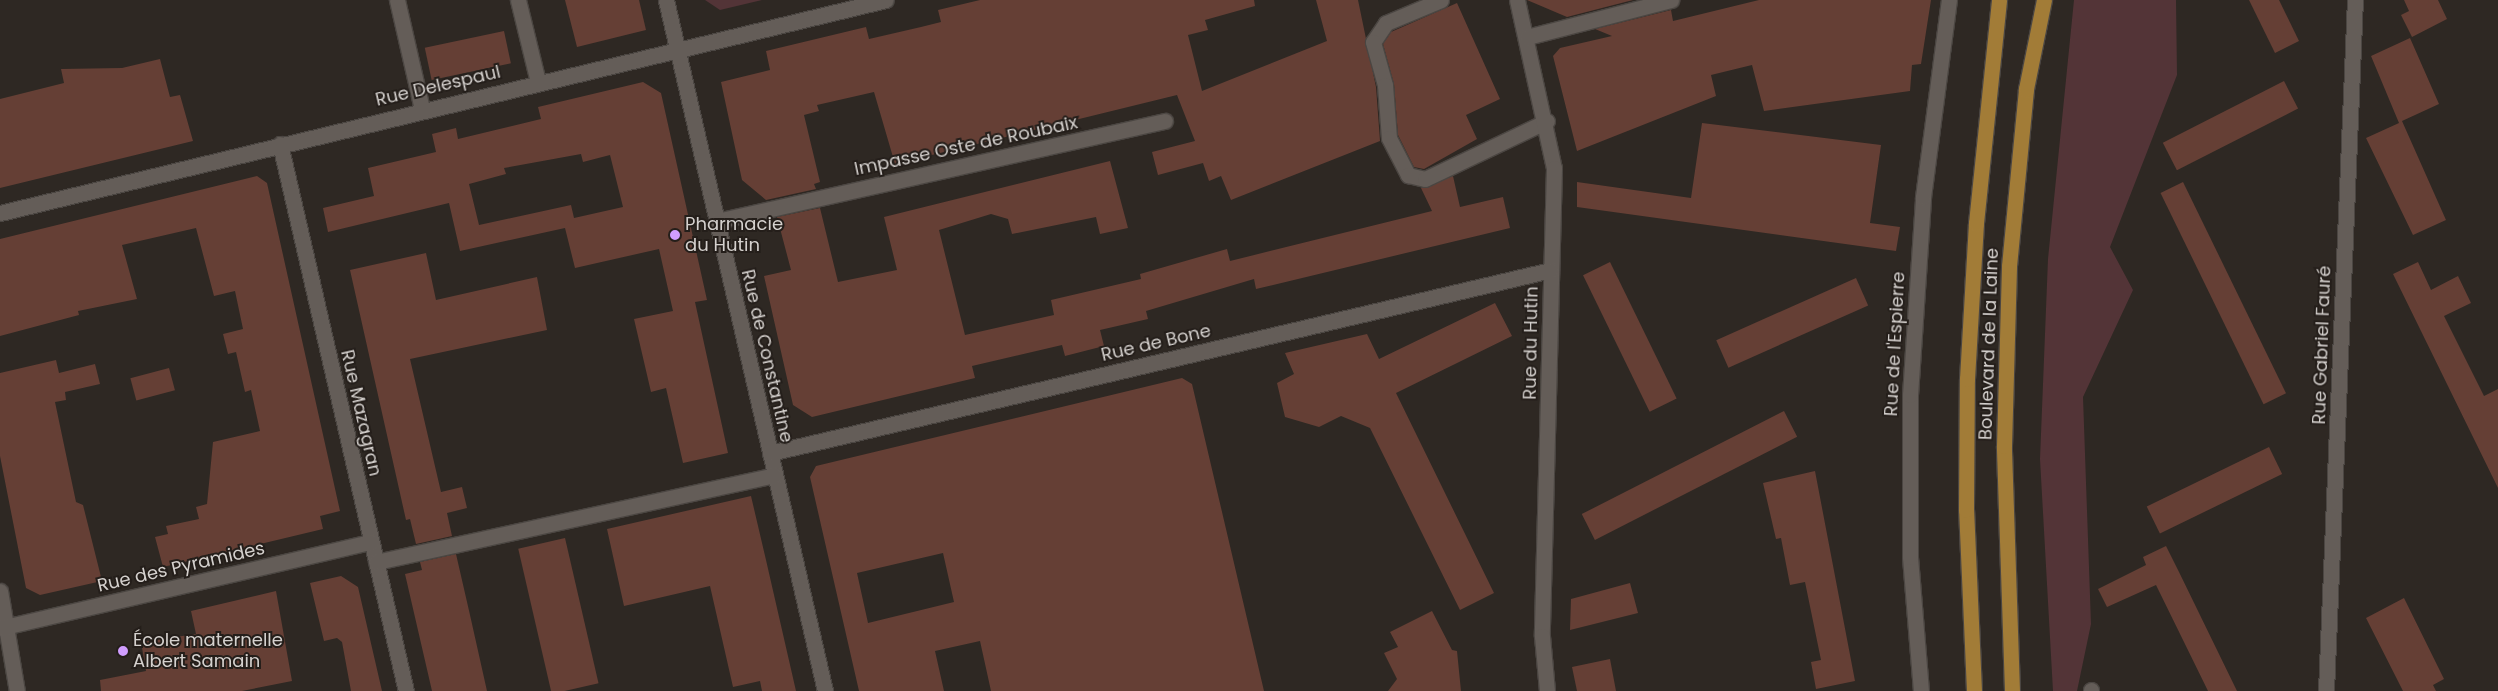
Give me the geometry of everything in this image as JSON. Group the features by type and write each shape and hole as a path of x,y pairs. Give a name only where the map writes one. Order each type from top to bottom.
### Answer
{"main road":[{"name":"Boulevard de la Laine","path":"1974,691 1967,529 1967,379 1992,56 1999,0"},
{"path":"1992,56 2005,0"},
{"path":"2026,89 2033,0"},
{"name":"Boulevard de la Laine","path":"2012,691 2005,566 2005,375 2010,247 2026,89 2044,0"}],"street":[{"path":"397,0 422,109"},
{"path":"518,0 538,82"},
{"name":"Rue de Constantine","path":"666,0 825,691"},
{"name":"Rue Delespaul","path":"0,213 422,109 678,52 886,0"},
{"path":"1441,0 1386,23 1373,42 1385,85 1389,138 1408,175 1425,179 1547,122"},
{"name":"Rue du Hutin","path":"1517,0 1547,122 1554,168 1542,636 1548,691"},
{"path":"1527,37 1672,0"},
{"name":"Rue de l'Espierre","path":"1921,691 1910,557 1910,395 1923,197 1948,0"},
{"name":"Rue Gabriel Fauré","path":"2326,691 2355,0"},
{"name":"Impasse Oste de Roubaix","path":"717,221 1165,121"},
{"name":"Rue Mazagran","path":"280,144 406,691"},
{"name":"Rue de Bone","path":"770,453 1551,270"},
{"path":"376,562 775,475"},
{"name":"Rue des Pyramides","path":"3,627 371,542"},
{"path":"0,591 3,627 17,691"}],"shaded area":[{"path":"705,0 762,0 720,10"},
{"path":"2074,0 2176,0 2177,75 2110,247 2133,290 2083,397 2091,624 2077,691 2053,691 2040,459 2048,259"}],"building":[{"path":"565,0 639,0 646,30 577,47"},
{"path":"980,0 1254,0 1255,6 1205,20 1208,30 1188,35 1202,91 1327,41 1316,0 1358,0 1376,87 1380,141 1231,200 1221,176 1209,181 1203,163 1158,175 1152,152 1195,141 1177,95 895,164 874,92 817,105 819,111 804,115 820,182 814,184 816,189 766,200 742,180 721,82 770,70 766,51 866,27 869,39 921,27 941,22 938,10"},
{"path":"1527,0 1633,0 1567,17"},
{"path":"1759,0 1931,0 1921,64 1912,65 1910,91 1764,111 1752,65 1711,75 1716,96 1577,151 1553,56 1560,48 1612,36 1595,29 1671,10 1673,21"},
{"path":"2249,0 2279,0 2299,41 2275,53"},
{"path":"2404,0 2438,0 2447,19 2412,37 2401,15 2409,11"},
{"path":"1457,3 1500,99 1466,115 1477,139 1424,169 1414,167 1398,135 1394,84 1383,44 1391,32"},
{"path":"504,31 511,63 432,80 425,48"},
{"path":"2410,38 2439,104 2402,121 2446,220 2413,235 2366,138 2399,123 2371,56"},
{"path":"160,59 170,97 180,95 193,141 0,188 0,99 64,83 61,69 122,68"},
{"path":"2284,81 2298,109 2177,170 2163,143"},
{"path":"643,82 661,93 707,300 695,302 728,453 683,463 666,388 651,392 634,319 673,311 659,249 575,268 565,228 460,251 449,203 328,232 323,208 374,196 368,168 436,152 432,134 456,128 458,139 541,119 538,107","holes":["581,154 583,162 610,155 623,207 574,218 571,205 479,225 469,184 506,174 504,168"]},
{"path":"1702,123 1881,145 1870,223 1900,227 1896,251 1577,207 1577,182 1691,198"},
{"path":"1110,161 1128,228 1100,234 1096,217 1012,234 1008,219 991,214 939,230 965,335 1054,315 1051,300 1141,279 1140,274 1227,249 1230,261 1432,211 1421,188 1453,176 1460,207 1503,197 1510,228 1256,289 1254,279 1146,311 1148,319 1100,330 1104,346 1065,356 1062,345 972,366 975,378 812,417 793,405 764,276 791,270 777,217 820,208 838,282 897,270 884,217"},
{"path":"257,176 267,183 340,511 320,516 323,529 163,567 155,537 168,534 166,526 199,519 196,507 207,504 213,442 260,431 251,390 245,392 236,352 228,354 223,334 243,329 235,291 214,296 196,228 122,245 137,299 78,311 79,315 0,336 0,239"},
{"path":"2183,182 2286,393 2264,404 2161,193"},
{"path":"426,253 436,300 537,277 547,330 410,359 441,492 462,487 467,508 447,513 452,536 416,544 410,519 406,520 350,270"},
{"path":"1610,262 1677,399 1650,412 1583,275"},
{"path":"2418,262 2431,290 2458,276 2471,303 2444,316 2484,396 2498,389 2498,488 2393,274"},
{"path":"1856,278 1868,305 1728,368 1716,340"},
{"path":"1495,303 1512,336 1396,393 1494,593 1460,610 1370,428 1341,416 1319,427 1285,417 1277,383 1294,374 1285,353 1367,334 1379,359"},
{"path":"56,360 59,373 95,364 100,384 65,392 66,400 55,402 76,502 83,505 102,581 40,595 26,588 0,456 0,373"},
{"path":"169,368 175,390 136,401 130,378"},
{"path":"1182,378 1192,384 1264,691 991,691 980,641 935,651 944,691 859,691 810,477 816,466","holes":["943,553 954,602 868,623 857,573"]},
{"path":"1784,411 1797,437 1595,540 1582,514"},
{"path":"2269,447 2282,474 2160,534 2147,507"},
{"path":"1815,471 1855,681 1816,689 1811,662 1821,660 1805,582 1790,585 1781,538 1776,539 1763,483"},
{"path":"751,496 796,691 762,691 760,681 733,687 710,586 624,606 607,529"},
{"path":"565,538 599,683 565,691 551,691 518,549"},
{"path":"2166,546 2237,691 2208,691 2156,585 2107,607 2098,589 2146,565 2143,557"},
{"path":"456,554 487,691 432,691 405,574 422,570 420,562"},
{"path":"341,576 358,587 382,691 351,691 342,642 337,638 324,641 310,583"},
{"path":"1630,583 1638,613 1570,630 1571,599"},
{"path":"276,591 292,681 242,691 101,691 100,680 146,671 141,642 196,634 191,611"},
{"path":"2404,598 2444,679 2433,685 2436,691 2403,691 2366,618"},
{"path":"1432,611 1452,650 1457,651 1461,691 1388,691 1397,679 1384,653 1398,647 1390,632"},
{"path":"1610,659 1616,691 1577,691 1572,667"}],"place":[{"name":"Pharmacie du Hutin","path":"675,235"},
{"name":"École maternelle Albert Samain","path":"123,651"}]}
